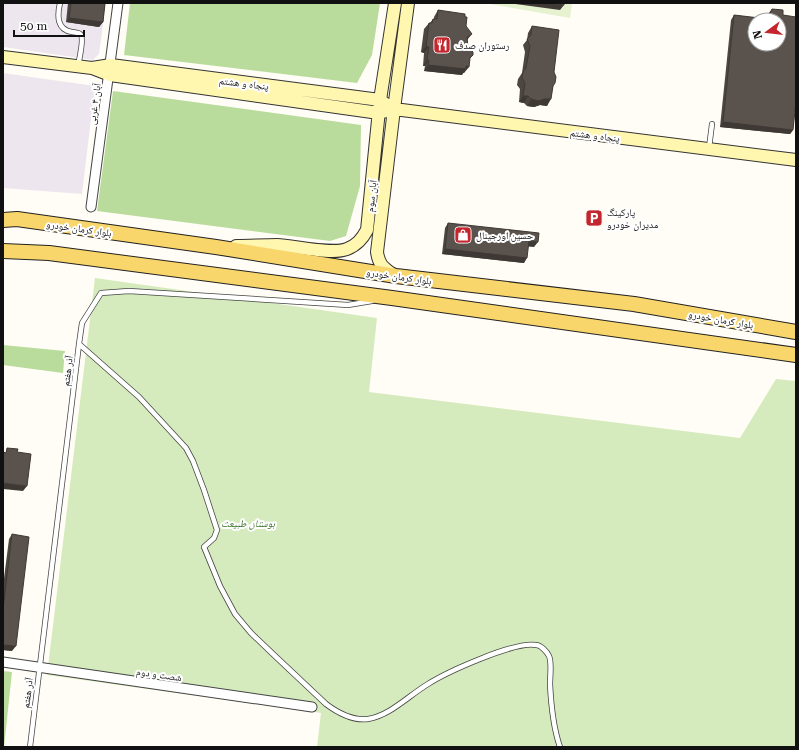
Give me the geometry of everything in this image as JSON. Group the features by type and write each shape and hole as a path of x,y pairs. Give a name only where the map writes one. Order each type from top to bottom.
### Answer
{"main road":[{"name":"بلوار کرمان خودرو","path":"8,218 216,247 396,276 634,304 796,332"},
{"path":"3,251 49,253 392,298 796,355"}],"street":[{"name":"آبان ۴ غربی","path":"91,208 118,3"},
{"name":"آبان سوم","path":"216,247 276,245 330,251 346,250 359,242 367,230 380,100 395,3"},
{"name":"آبان سوم","path":"396,276 385,269 378,262 377,252 408,3"},
{"name":"پنجاه و هشتم","path":"3,56 92,68 380,100 394,109"},
{"name":"پنجاه و هشتم","path":"110,70 379,113 394,109 796,160"},
{"name":"شصت و دوم","path":"3,662 312,707"}],"lane":[{"path":"60,3 58,21 61,26 66,31 78,33 81,36 82,40 78,66"},
{"path":"709,149 712,124"},
{"name":"آذر هفتم","path":"30,747 82,323 101,293 129,291 348,305 392,298"},
{"path":"79,344 139,398 186,448 193,461 217,530 214,538 204,547 220,586 235,614 251,633 326,704 349,718 368,719 387,713 429,684 481,659 525,644 537,644 543,648 550,657 552,709 560,747"}],"shaded area":[{"path":"3,3 106,3 99,54 93,60 3,47"},
{"path":"3,73 95,86 82,194 3,188"}],"green space":[{"path":"130,3 380,3 372,55 357,83 124,55"},
{"path":"484,3 572,3 570,18"},
{"path":"113,91 361,125 360,186 346,236 330,241 97,211"},
{"name":"بوستان طبیعت","path":"95,278 377,318 369,392 740,438 776,379 796,381 796,747 317,747 321,713 47,675"},
{"path":"3,345 65,351 63,373 3,365"},
{"path":"3,671 12,672 4,747 3,747"}],"building":[{"path":"71,3 105,3 103,22 69,18"},
{"path":"548,3 564,3 564,5"},
{"path":"772,9 783,10 783,12 771,12"},
{"name":"رستوران صدف","path":"438,10 465,14 465,17 467,17 466,26 472,34 467,37 468,48 473,52 473,55 470,58 469,67 466,66 466,69 428,65 429,60 427,60 429,47 426,46 429,23 432,23 433,19 437,19"},
{"path":"734,15 747,17 747,52 787,52 787,16 796,17 796,101 793,130 723,122"},
{"path":"532,26 559,30 554,72 556,77 551,99 539,101 531,99 528,96 523,96 525,83 522,78 523,72 526,68 530,46 527,39 531,35"},
{"path":"448,223 539,233 538,242 529,241 527,258 445,249"},
{"path":"7,448 18,449 17,452 31,454 27,486 3,483 3,452 6,453"},
{"path":"12,534 29,537 16,646 3,645 3,609"}],"place":[{"name":"رستوران صدف","path":"442,45"},
{"name":"پارکینگ مدیران خودرو","path":"594,218"},
{"name":"حسین اورجینال","path":"463,235"}]}
